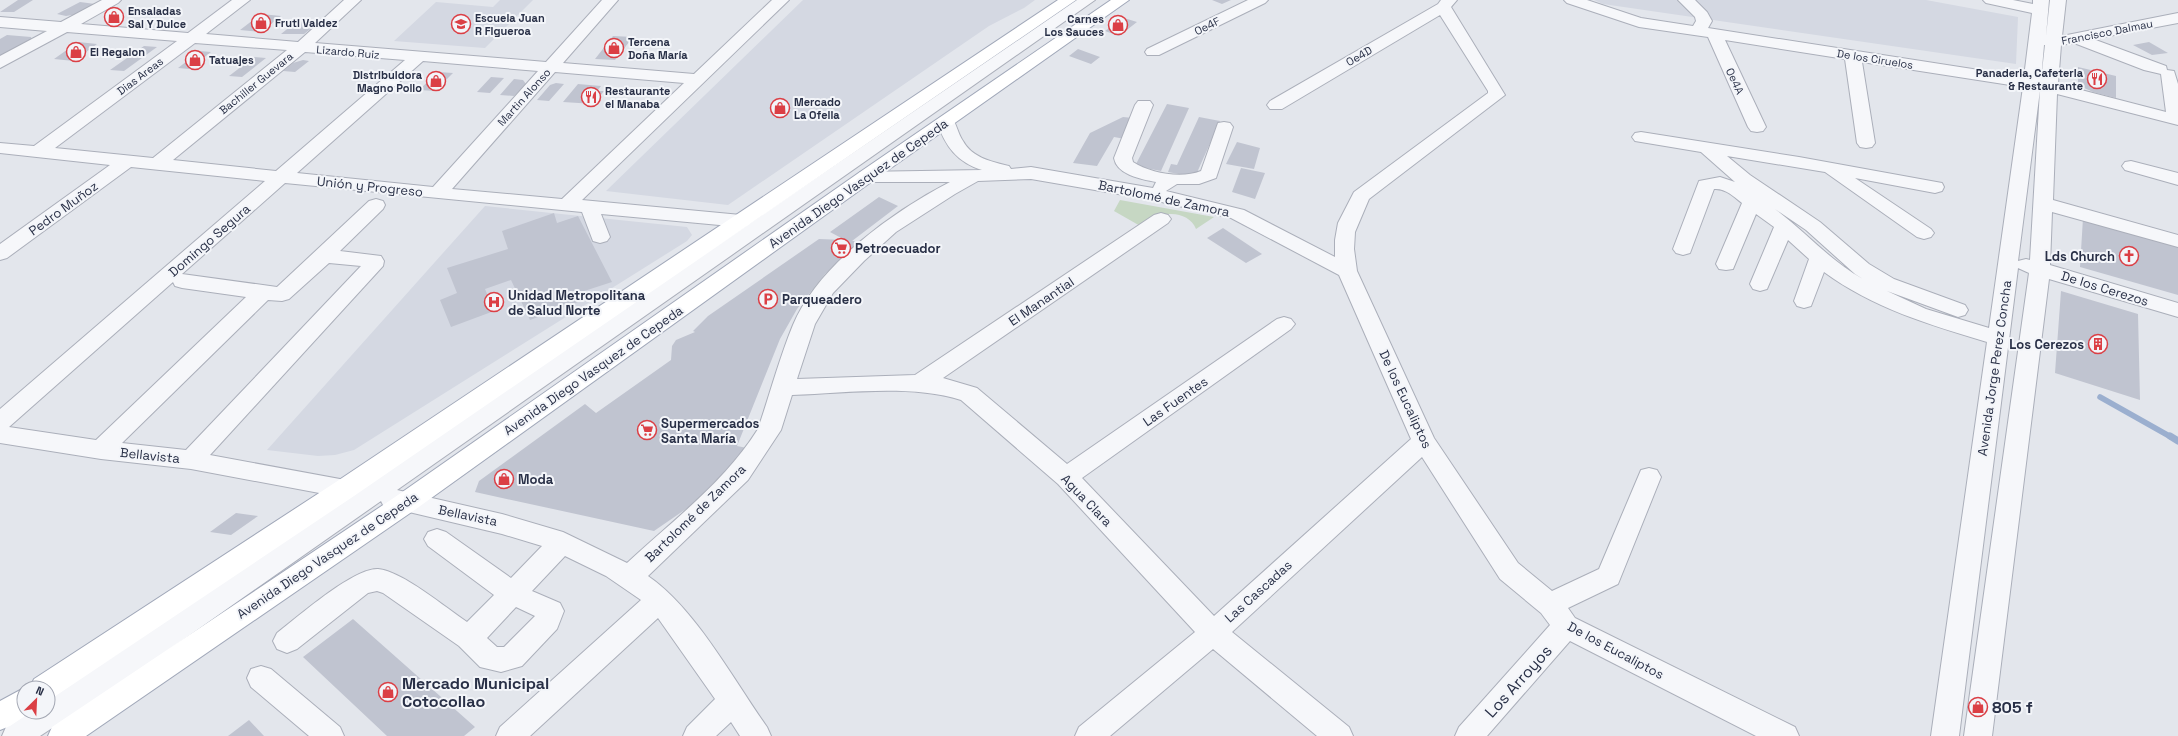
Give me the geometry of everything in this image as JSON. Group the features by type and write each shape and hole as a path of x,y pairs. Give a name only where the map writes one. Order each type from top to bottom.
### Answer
{"main road":[{"path":"56,680 345,489 1068,0"},
{"name":"Avenida Diego Vasquez de Cepeda","path":"62,736 251,606 389,498 867,176 1121,0"},
{"path":"0,717 16,706"}],"street":[{"path":"0,63 113,0"},
{"name":"Dias Areas","path":"38,152 242,0"},
{"name":"Bachiller Guevara","path":"158,164 300,48 353,0"},
{"name":"Martin Alonso","path":"438,193 610,0"},
{"path":"566,205 781,0"},
{"path":"16,736 127,663 389,498 1087,0"},
{"path":"42,736 389,498 1104,0"},
{"name":"Oe4F","path":"1153,52 1260,0"},
{"name":"De los Ciruelos","path":"1572,0 1639,22 2041,85 2177,120"},
{"path":"1686,0 1702,15 1706,32"},
{"path":"1991,0 2046,3"},
{"name":"Avenida Jorge Perez Concha","path":"1945,736 2009,260 2041,85 2045,40 2046,3"},
{"name":"Oe4D","path":"1276,105 1446,4"},
{"name":"De los Eucaliptos","path":"1446,4 1496,91 1497,96 1361,196 1352,212 1343,240 1347,271 1424,441 1509,571 1550,605 1566,626 1785,736"},
{"name":"Francisco Dalmau","path":"2045,40 2075,38 2178,18"},
{"name":"Lizardo Ruiz","path":"0,22 300,48 697,79"},
{"name":"Oe4A","path":"1706,32 1757,127"},
{"path":"2075,38 2164,72 2177,120"},
{"path":"1853,55 1866,144"},
{"name":"Domingo Segura","path":"0,422 418,57"},
{"name":"Avenida Jorge Perez Concha","path":"1978,736 2040,269 2043,203 2041,85"},
{"path":"1144,105 1123,158 1124,164 1153,176 1173,180 1199,178 1209,174 1224,127"},
{"name":"Bartolomé de Zamora","path":"946,122 951,141 959,151 969,158 984,165 1016,173"},
{"path":"1641,137 1826,167 1935,187"},
{"path":"1706,147 1743,179 1812,226 1862,270 1887,284 1999,331"},
{"name":"Unión y Progreso","path":"0,148 438,193 741,221"},
{"name":"Pedro Muñoz","path":"0,254 127,161"},
{"path":"2131,166 2178,179"},
{"path":"1826,167 1924,233"},
{"name":"Bartolomé de Zamora","path":"867,176 974,176 1016,173 1043,174 1153,194 1237,214 1347,271"},
{"name":"Bartolomé de Zamora","path":"629,577 740,473 769,430 804,324 825,289 856,256 889,228 974,176"},
{"path":"1153,194 1173,180"},
{"path":"1682,249 1706,185 1711,183 1728,185 1784,224 1819,258 1846,278 1898,306 1999,331"},
{"path":"1726,264 1752,201"},
{"path":"2043,203 2178,241"},
{"path":"182,282 278,295 286,291 376,205"},
{"path":"590,206 600,237"},
{"name":"El Manantial","path":"920,383 1161,219"},
{"path":"1760,284 1784,224"},
{"path":"191,460 373,266 374,261 324,256"},
{"path":"1804,301 1819,258"},
{"name":"De los Cerezos","path":"2009,260 2178,310"},
{"path":"101,450 263,293"},
{"name":"Las Fuentes","path":"1066,477 1284,324"},
{"name":"Agua Clara","path":"783,387 920,383 944,386 969,394 1066,477 1212,633 1339,736"},
{"name":"Bellavista","path":"0,434 101,450 191,460 345,489 497,521 563,542 629,577 659,600 684,632 757,736"},
{"name":"Las Cascadas","path":"1089,736 1212,633 1424,441"},
{"path":"1550,605 1609,576 1649,477"},
{"path":"287,641 360,585 376,580 391,584 469,638 490,658 501,660 512,657 548,621 551,611 511,593 437,539"},
{"path":"469,638 511,593 563,542"},
{"path":"510,736 659,600"},
{"name":"Los Arroyos","path":"1469,736 1566,626"},
{"path":"261,678 330,736"},
{"path":"697,736 732,702"}],"shaded area":[{"name":"Escuela Juan R Figueroa","path":"500,0 533,0 485,48 394,41 436,2 493,7"},
{"name":"Mercado La Ofelia","path":"803,0 1035,0 1024,8 989,26 728,205 606,191"},
{"path":"1594,0 1926,0 2018,17 2016,64 1603,4"},
{"name":"Unidad Metropolitana de Salud Norte","path":"485,206 687,227 692,235 687,241 354,450 335,455 318,456 267,450"}],"green space":[{"path":"1120,200 1214,217 1196,229 1194,225 1186,218 1176,214 1158,217 1142,227 1114,211"}],"building":[{"path":"18,0 33,0 14,12 0,12"},
{"path":"1212,0 1231,0 1222,4"},
{"path":"80,2 95,4 78,14 66,16 57,14"},
{"name":"Ensaladas Sal Y Dulce","path":"115,13 123,13 112,21 104,20"},
{"name":"Fruti Valdez","path":"261,14 281,16 261,32 240,30"},
{"path":"1124,18 1137,22 1119,36 1105,31"},
{"path":"297,21 318,23 304,34 281,34"},
{"path":"7,35 31,37 32,40 0,58 0,39"},
{"name":"Tercena Doña María","path":"613,36 633,37 615,60 595,59"},
{"name":"El Regalon","path":"78,42 97,44 74,61 54,59"},
{"path":"2149,42 2168,53 2152,55 2133,45"},
{"path":"144,46 157,47 124,71 110,70"},
{"path":"1078,49 1100,57 1091,64 1069,56"},
{"name":"Tatuajes","path":"200,51 211,52 189,69 178,68"},
{"path":"254,57 266,58 242,77 229,76"},
{"path":"303,60 309,61 295,72 283,71 293,63"},
{"name":"Panaderia, Cafeteria & Restaurante","path":"2078,67 2116,76 2116,98 2093,92 2080,86 2078,83"},
{"name":"Distribuidora Magno Pollo","path":"438,72 453,73 435,91 419,90"},
{"path":"491,77 504,78 490,93 477,92"},
{"path":"514,79 523,80 526,84 514,96 500,95"},
{"path":"556,83 564,84 549,101 537,100 550,85"},
{"path":"578,84 601,86 597,91 604,91 594,104 563,102"},
{"path":"1167,104 1189,108 1161,171 1135,166"},
{"path":"1123,117 1133,118 1125,139 1114,137 1097,166 1073,163 1090,133"},
{"path":"1199,117 1220,121 1195,177 1168,172 1171,164 1177,165"},
{"path":"1237,142 1260,148 1254,169 1226,164"},
{"path":"1241,168 1265,173 1255,199 1232,192"},
{"name":"Supermercados Santa María","path":"879,197 898,206 852,241 859,241 825,274 797,309 780,339 737,446 747,448 702,498 654,531 475,492 479,481 585,404 596,413 671,360 672,346 676,340 695,332 693,331 708,316 819,239 845,240 830,232"},
{"name":"Unidad Metropolitana de Salud Norte","path":"554,213 557,223 578,216 612,282 575,294 578,302 530,320 511,280 485,289 494,311 451,327 440,300 457,293 447,268 508,249 502,231"},
{"name":"Lds Church","path":"2083,218 2178,244 2178,295 2080,267"},
{"path":"1223,228 1262,254 1246,263 1207,238"},
{"name":"Los Cerezos","path":"2061,291 2138,314 2140,400 2055,373"},
{"path":"236,513 258,516 231,535 210,532"},
{"name":"Mercado Municipal Cotocollao","path":"353,619 475,727 464,736 387,736 303,657"},
{"path":"249,720 264,736 228,736"}],"waterway":[{"path":"2100,397 2171,437"},
{"path":"2170,436 2178,441"}],"place":[{"name":"Ensaladas Sal Y Dulce","path":"114,17"},
{"name":"Fruti Valdez","path":"261,23"},
{"name":"Escuela Juan R Figueroa","path":"461,24"},
{"name":"Carnes Los Sauces","path":"1118,25"},
{"name":"Tercena Doña María","path":"614,48"},
{"name":"El Regalon","path":"76,52"},
{"name":"Tatuajes","path":"195,60"},
{"name":"Panaderia, Cafeteria & Restaurante","path":"2097,79"},
{"name":"Distribuidora Magno Pollo","path":"436,81"},
{"name":"Restaurante el Manaba","path":"591,97"},
{"name":"Mercado La Ofelia","path":"780,108"},
{"name":"Petroecuador","path":"841,248"},
{"name":"Lds Church","path":"2129,256"},
{"name":"Parqueadero","path":"768,299"},
{"name":"Unidad Metropolitana de Salud Norte","path":"494,302"},
{"name":"Los Cerezos","path":"2098,344"},
{"name":"Supermercados Santa María","path":"647,430"},
{"name":"Moda","path":"504,479"},
{"name":"Mercado Municipal Cotocollao","path":"388,692"},
{"name":"805 f","path":"1978,707"}]}
